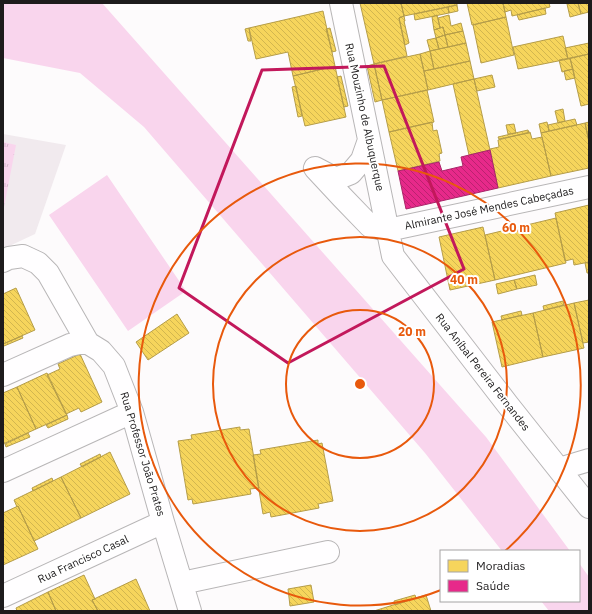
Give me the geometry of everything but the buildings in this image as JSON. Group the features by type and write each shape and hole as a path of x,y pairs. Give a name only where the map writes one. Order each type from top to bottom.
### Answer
{"street":[{"name":"Rua Mouzinho de Albuquerque","path":"341,3 388,230"},
{"path":"370,140 362,160 351,174 336,179 315,168 370,226 388,230"},
{"name":"Almirante José Mendes Cabeçadas","path":"388,230 589,187"},
{"name":"Rua Aníbal Pereira Fernandes","path":"388,230 393,256 589,507"},
{"name":"Rua Professor João Prates","path":"3,261 9,258 23,256 38,263 48,273 88,343 101,351 114,366 132,412 190,611"},
{"path":"3,375 70,345 88,343"},
{"path":"3,471 132,412"},
{"path":"559,469 589,460"},
{"name":"Rua Francisco Casal","path":"3,596 163,522"},
{"path":"182,583 328,552"}],"highlighted area":[{"path":"384,66 464,269 288,363 179,288 262,70"}],"shaded area":[{"path":"3,134 66,145 35,234 3,249"}],"green space":[{"path":"3,3 102,3 486,437 569,550 501,550 425,453 144,127 80,73 3,58"},
{"path":"3,142 16,145 4,207 3,207"},
{"path":"107,175 186,291 128,331 49,215"},
{"path":"580,564 589,577 589,611 549,611 542,602 580,602"}]}
